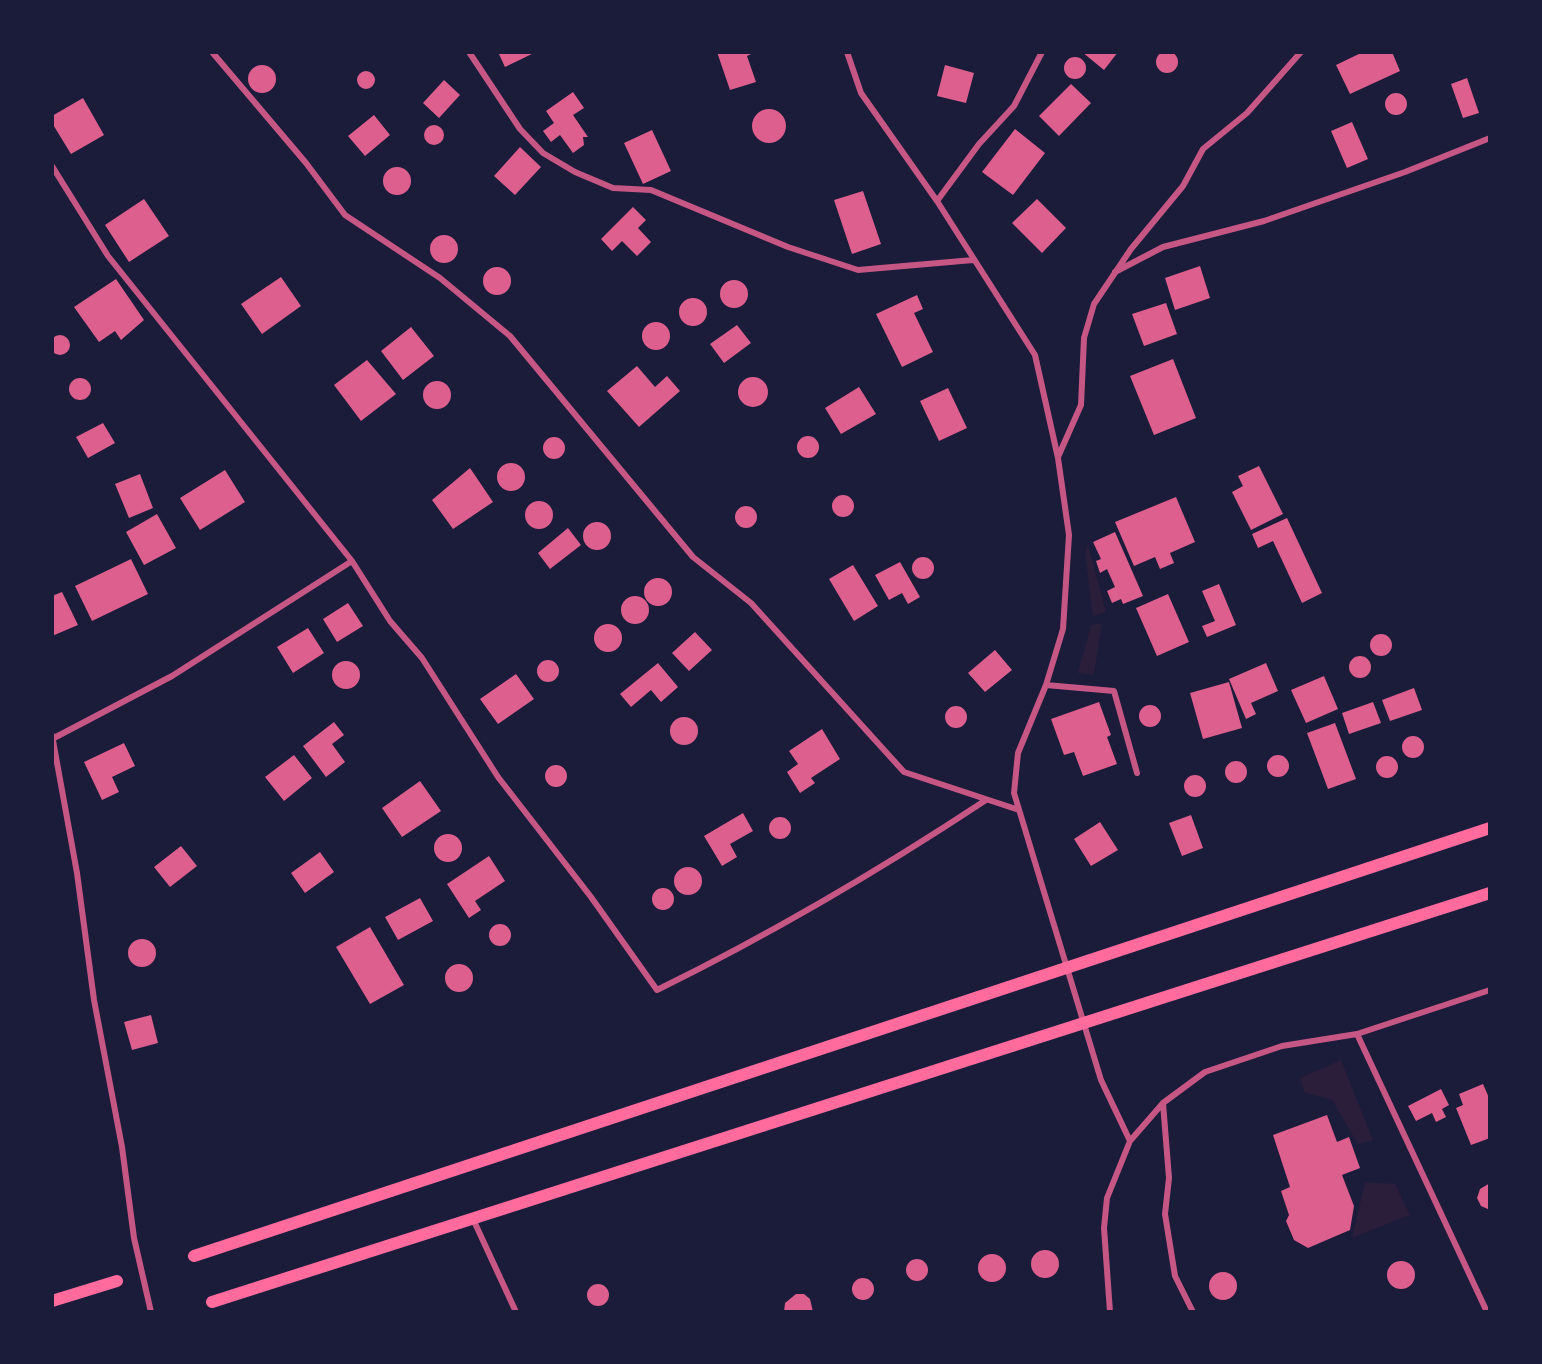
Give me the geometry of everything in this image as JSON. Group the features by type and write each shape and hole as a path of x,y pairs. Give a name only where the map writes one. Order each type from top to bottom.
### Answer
{"main road":[{"path":"194,1256 905,1019 1490,828"},
{"path":"212,1302 1490,893"},
{"path":"52,1301 117,1281"}],"street":[{"path":"212,52 306,163 345,215 440,278 510,336 693,556 751,603 904,772 1019,810"},
{"path":"469,52 520,129 543,153 575,172 613,188 651,190 778,243 858,270 973,260"},
{"path":"847,52 861,93 937,201 1035,355 1058,458 1069,535 1063,629 1046,685 1018,753 1014,793 1101,1080 1130,1141"},
{"path":"937,201 979,144 1014,106 1042,52"},
{"path":"1058,458 1081,405 1084,338 1094,304 1114,273 1183,186 1203,149 1246,113 1301,52"},
{"path":"1114,273 1163,247 1264,221 1405,172 1490,138"},
{"path":"52,166 108,256 352,561 390,621 422,658 498,777 591,897 657,990 739,950 915,847 986,800"},
{"path":"151,1311 134,1239 122,1147 94,1000 77,873 53,736 172,676 352,561"},
{"path":"1046,685 1114,692 1137,773"},
{"path":"1110,1311 1105,1218 1107,1198 1130,1141 1163,1103 1205,1072 1282,1046 1357,1034 1490,990"},
{"path":"1357,1034 1487,1311"},
{"path":"1163,1103 1169,1178 1165,1214 1175,1276 1193,1311"},
{"path":"473,1218 516,1311"}],"shaded area":[{"path":"1088,545 1106,612 1093,616 1085,552"},
{"path":"1102,623 1094,675 1078,673 1091,625"},
{"path":"1341,1060 1373,1140 1358,1144 1332,1100 1304,1092 1300,1078"},
{"path":"1365,1182 1395,1184 1410,1215 1352,1238"}],"building":[{"path":"1167,51 1177,58 1178,62 1171,72 1167,73 1157,66 1156,62 1163,52"},
{"path":"498,52 536,52 505,67"},
{"path":"717,52 755,52 747,56 756,82 730,90"},
{"path":"1082,52 1118,52 1104,70"},
{"path":"1363,52 1392,52 1400,71 1350,94 1336,65"},
{"path":"1075,57 1083,60 1086,68 1083,76 1075,79 1067,76 1064,68 1067,60"},
{"path":"262,65 272,69 276,79 272,89 262,93 252,89 248,79 252,69"},
{"path":"945,65 974,73 966,103 937,96"},
{"path":"366,71 372,74 375,80 372,86 366,89 360,86 357,80 360,74"},
{"path":"1467,78 1479,113 1463,118 1451,84"},
{"path":"444,80 460,95 439,118 423,103"},
{"path":"1071,84 1091,103 1059,136 1039,116"},
{"path":"573,92 584,108 573,115 588,137 583,137 584,145 573,153 560,135 551,142 543,131 554,123 546,111"},
{"path":"1396,93 1406,100 1407,104 1400,114 1396,115 1386,108 1385,104 1392,94"},
{"path":"83,98 104,135 71,154 52,123 52,116"},
{"path":"769,109 781,114 786,126 781,138 769,143 757,138 752,126 757,114"},
{"path":"374,115 390,135 365,156 348,136"},
{"path":"1352,122 1368,159 1347,168 1331,131"},
{"path":"434,125 441,128 444,135 441,142 434,145 427,142 424,135 427,128"},
{"path":"1015,129 1045,153 1013,195 982,172"},
{"path":"652,130 671,171 643,184 624,143"},
{"path":"520,147 541,167 515,195 494,176"},
{"path":"397,167 407,171 411,181 407,191 397,195 387,191 383,181 387,171"},
{"path":"863,191 881,244 852,254 834,200"},
{"path":"144,199 169,236 129,262 105,225"},
{"path":"1037,199 1066,228 1042,253 1012,223"},
{"path":"633,207 646,220 638,228 651,242 637,256 622,241 612,251 601,239"},
{"path":"444,235 454,239 458,249 454,259 444,263 434,259 430,249 434,239"},
{"path":"1200,266 1210,298 1175,310 1165,278"},
{"path":"497,267 507,271 511,281 507,291 497,295 487,291 483,281 487,271"},
{"path":"281,277 301,306 262,334 241,304"},
{"path":"116,279 144,320 121,340 115,331 99,342 74,307"},
{"path":"734,280 744,284 748,294 744,304 734,308 724,304 720,294 724,284"},
{"path":"917,295 923,309 914,313 933,352 902,367 876,314"},
{"path":"693,298 703,302 707,312 703,322 693,326 683,322 679,312 683,302"},
{"path":"1166,303 1177,334 1144,346 1132,314"},
{"path":"656,322 666,326 670,336 666,346 656,350 646,346 642,336 646,326"},
{"path":"737,325 751,343 724,363 710,344"},
{"path":"411,327 434,356 403,380 381,351"},
{"path":"60,335 67,338 70,345 67,352 60,355 53,352 50,345 53,338"},
{"path":"1173,359 1196,418 1154,435 1130,376"},
{"path":"367,360 396,394 361,421 334,385"},
{"path":"637,366 655,387 667,376 680,391 639,427 607,391"},
{"path":"753,377 764,381 768,392 764,403 753,407 742,403 738,392 742,381"},
{"path":"80,378 90,385 91,389 84,399 80,400 70,393 69,389 76,379"},
{"path":"437,381 447,385 451,395 447,405 437,409 427,405 423,395 427,385"},
{"path":"859,387 876,414 841,434 825,408"},
{"path":"948,388 967,428 939,441 920,401"},
{"path":"103,423 115,443 88,458 76,437"},
{"path":"808,436 818,443 819,447 812,457 808,458 798,451 797,447 804,437"},
{"path":"550,437 558,437 565,444 565,452 558,459 550,459 543,452 543,444"},
{"path":"511,463 521,467 525,477 521,487 511,491 501,487 497,477 501,467"},
{"path":"1259,466 1283,514 1251,530 1232,492 1243,486 1238,476"},
{"path":"470,468 493,502 453,529 432,500"},
{"path":"225,470 245,502 200,530 180,498"},
{"path":"140,474 153,508 129,518 115,484"},
{"path":"843,495 853,502 854,506 847,516 843,517 833,510 832,506 839,496"},
{"path":"1176,497 1195,542 1170,553 1174,563 1160,569 1155,557 1134,566 1115,522"},
{"path":"539,501 549,505 553,515 549,525 539,529 529,525 525,515 529,505"},
{"path":"746,506 756,513 757,517 750,527 746,528 736,521 735,517 742,507"},
{"path":"157,514 176,548 144,565 126,532"},
{"path":"1287,518 1322,593 1302,603 1273,541 1258,548 1252,534"},
{"path":"597,522 607,526 611,536 607,546 597,550 587,546 583,536 587,526"},
{"path":"568,528 581,545 550,569 538,553"},
{"path":"1115,532 1143,596 1123,604 1121,599 1112,603 1107,591 1115,587 1107,569 1100,573 1096,561 1101,559 1093,542"},
{"path":"923,557 933,564 934,568 927,578 923,579 913,572 912,568 919,558"},
{"path":"131,559 148,594 92,621 75,586"},
{"path":"900,562 920,597 908,604 902,593 889,600 875,575"},
{"path":"853,565 878,606 854,621 829,579"},
{"path":"658,578 668,582 672,592 668,602 658,606 648,602 644,592 648,582"},
{"path":"1219,584 1236,625 1207,637 1202,626 1215,621 1202,591"},
{"path":"62,592 78,625 52,636 52,596"},
{"path":"1168,594 1189,642 1157,656 1136,608"},
{"path":"635,596 645,600 649,610 645,620 635,624 625,620 621,610 625,600"},
{"path":"348,603 363,626 337,642 323,619"},
{"path":"608,624 618,628 622,638 618,648 608,652 598,648 594,638 598,628"},
{"path":"308,628 324,653 293,673 277,647"},
{"path":"695,632 712,650 689,671 672,653"},
{"path":"1381,634 1391,641 1392,645 1385,655 1381,656 1371,649 1370,645 1377,635"},
{"path":"995,650 1012,670 985,692 968,673"},
{"path":"1360,656 1370,663 1371,667 1364,677 1360,678 1350,671 1349,667 1356,657"},
{"path":"548,660 558,667 559,671 552,681 548,682 538,675 537,671 544,661"},
{"path":"346,661 356,665 360,675 356,685 346,689 336,685 332,675 336,665"},
{"path":"658,663 678,687 661,702 651,690 631,707 620,694"},
{"path":"1266,663 1278,691 1251,703 1256,714 1246,719 1229,679"},
{"path":"516,674 534,699 498,724 480,699"},
{"path":"1324,676 1338,709 1306,723 1291,690"},
{"path":"1229,682 1242,728 1203,739 1190,693"},
{"path":"1414,688 1422,710 1390,721 1382,700"},
{"path":"1099,702 1111,735 1107,737 1117,764 1083,776 1074,752 1064,755 1051,719"},
{"path":"1373,702 1381,723 1349,734 1342,713"},
{"path":"1150,705 1158,708 1161,716 1158,724 1150,727 1142,724 1139,716 1142,708"},
{"path":"956,706 966,713 967,717 960,727 956,728 946,721 945,717 952,707"},
{"path":"684,717 694,721 698,731 694,741 684,745 674,741 670,731 674,721"},
{"path":"334,722 344,735 332,744 345,762 326,777 303,746"},
{"path":"1335,723 1356,779 1328,789 1307,733"},
{"path":"822,729 840,759 811,778 815,783 800,793 787,772 798,764 789,751"},
{"path":"1413,736 1423,743 1424,747 1417,757 1413,758 1403,751 1402,747 1409,737"},
{"path":"124,743 135,766 112,777 119,792 102,800 84,762"},
{"path":"294,755 312,778 284,801 265,777"},
{"path":"1278,755 1286,758 1289,766 1286,774 1278,777 1270,774 1267,766 1270,758"},
{"path":"1387,756 1397,763 1398,767 1391,777 1387,778 1377,771 1376,767 1383,757"},
{"path":"1236,761 1244,764 1247,772 1244,780 1236,783 1228,780 1225,772 1228,764"},
{"path":"556,765 564,768 567,776 564,784 556,787 548,784 545,776 548,768"},
{"path":"1195,775 1205,782 1206,786 1199,796 1195,797 1185,790 1184,786 1191,776"},
{"path":"420,781 441,811 402,837 382,808"},
{"path":"743,813 753,831 730,844 737,857 722,866 704,836"},
{"path":"1191,815 1203,848 1182,856 1169,823"},
{"path":"780,817 788,820 791,828 788,836 780,839 772,836 769,828 772,820"},
{"path":"1100,822 1118,850 1091,866 1074,839"},
{"path":"448,834 458,838 462,848 458,858 448,862 438,858 434,848 438,838"},
{"path":"181,846 197,866 170,887 154,867"},
{"path":"320,852 334,872 305,893 291,873"},
{"path":"489,856 505,881 475,901 481,910 469,918 447,884"},
{"path":"688,867 698,871 702,881 698,891 688,895 678,891 674,881 678,871"},
{"path":"663,888 673,895 674,899 667,909 663,910 653,903 652,899 659,889"},
{"path":"420,898 433,921 398,940 385,917"},
{"path":"500,924 510,931 511,935 504,945 500,946 490,939 489,935 496,925"},
{"path":"370,927 404,985 370,1004 336,947"},
{"path":"142,939 152,943 156,953 152,963 142,967 132,963 128,953 132,943"},
{"path":"459,964 469,968 473,978 469,988 459,992 449,988 445,978 449,968"},
{"path":"151,1015 158,1043 132,1050 124,1022"},
{"path":"1483,1084 1490,1100 1490,1138 1471,1145 1456,1108 1463,1105 1459,1094"},
{"path":"1441,1089 1449,1105 1442,1109 1446,1117 1436,1122 1432,1113 1416,1121 1408,1106"},
{"path":"1327,1115 1337,1142 1349,1137 1360,1168 1342,1175 1354,1206 1350,1230 1308,1248 1294,1240 1286,1221 1289,1215 1281,1191 1290,1187 1273,1135"},
{"path":"1490,1183 1490,1210 1481,1206 1477,1198 1480,1189"},
{"path":"1045,1250 1055,1254 1059,1264 1055,1274 1045,1278 1035,1274 1031,1264 1035,1254"},
{"path":"992,1254 1002,1258 1006,1268 1002,1278 992,1282 982,1278 978,1268 982,1258"},
{"path":"917,1259 925,1262 928,1270 925,1278 917,1281 909,1278 906,1270 909,1262"},
{"path":"1401,1261 1411,1265 1415,1275 1411,1285 1401,1289 1391,1285 1387,1275 1391,1265"},
{"path":"1223,1272 1233,1276 1237,1286 1233,1296 1223,1300 1213,1296 1209,1286 1213,1276"},
{"path":"863,1278 873,1285 874,1289 867,1299 863,1300 853,1293 852,1289 859,1279"},
{"path":"598,1284 608,1291 609,1295 602,1305 598,1306 588,1299 587,1295 594,1285"},
{"path":"796,1294 804,1294 810,1299 813,1312 784,1312 785,1303"}]}
